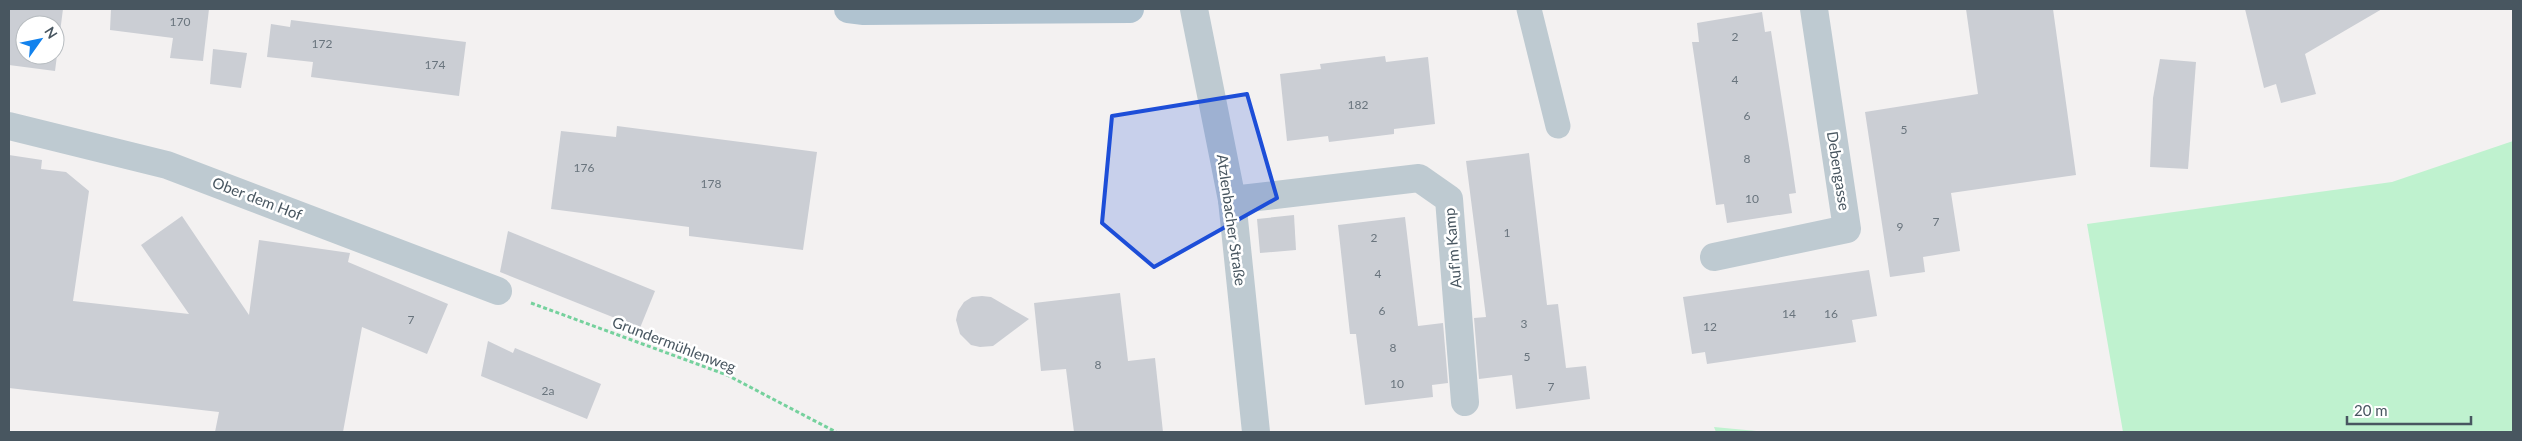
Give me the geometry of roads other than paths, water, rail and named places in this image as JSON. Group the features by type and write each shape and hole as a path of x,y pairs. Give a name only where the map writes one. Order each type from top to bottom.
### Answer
{"main road":[{"path":"848,9 864,11 1130,9"}],"street":[{"name":"Atzlenbacher Straße","path":"1194,9 1232,200 1256,432"},
{"name":"Debengasse","path":"1714,256 1847,229 1814,9"},
{"name":"Ober dem Hof","path":"9,126 167,165 498,291"},
{"name":"Auf'm Kamp","path":"1232,200 1419,178 1449,199 1465,402"}],"lane":[{"path":"1529,9 1558,126"}]}
